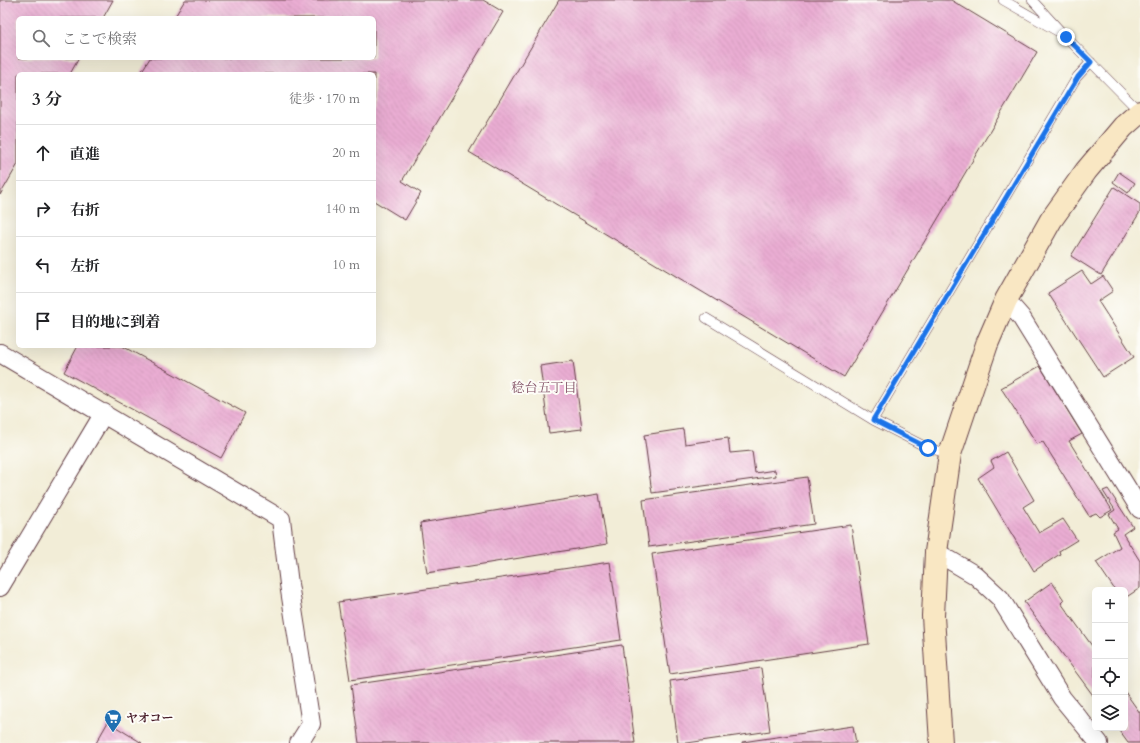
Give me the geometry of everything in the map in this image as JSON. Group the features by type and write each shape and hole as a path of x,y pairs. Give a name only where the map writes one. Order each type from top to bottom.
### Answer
{"street":[{"path":"941,743 933,616 936,552 950,454 987,344 1006,300 1051,220 1086,171 1123,127 1140,112"},
{"path":"1006,300 1020,317 1140,508"},
{"path":"0,353 104,413 281,519 289,584 311,724 298,743"},
{"path":"0,586 104,413"},
{"path":"936,552 975,575 1000,598 1062,698 1099,743"}],"lane":[{"path":"1003,0 1065,36"},
{"path":"1032,0 1065,36 1140,112"},
{"path":"873,420 1078,77 1091,62"},
{"path":"706,318 873,420 928,448 950,454"}],"building":[{"path":"0,0 113,0 104,16 16,16 16,60 78,60 71,72 16,72 16,167 0,195"},
{"path":"185,0 483,0 503,12 402,181 421,193 405,220 376,202 376,72 141,72 149,60 376,60 376,16 175,16"},
{"path":"559,0 951,0 1037,52 844,377 469,152"},
{"path":"1119,172 1135,183 1128,193 1113,182"},
{"path":"1114,187 1140,204 1140,212 1101,275 1071,256"},
{"path":"1082,271 1091,284 1103,276 1113,291 1098,301 1134,357 1103,377 1048,293"},
{"path":"77,348 126,348 245,413 221,458 64,372"},
{"path":"573,361 582,429 549,433 540,366"},
{"path":"1040,366 1082,434 1069,441 1112,510 1100,517 1096,513 1089,516 1043,442 1037,444 1001,388"},
{"path":"683,429 685,444 728,438 730,453 752,451 755,473 775,470 776,476 652,493 644,435"},
{"path":"1006,452 1034,500 1023,507 1039,533 1063,519 1077,540 1059,551 1060,554 1034,571 978,478 994,467 991,461"},
{"path":"807,477 814,524 649,547 643,500"},
{"path":"1108,489 1133,527 1123,534 1140,561 1140,588 1128,596 1128,587 1113,587 1096,562 1120,547 1113,532 1118,529 1109,514 1115,510 1103,491"},
{"path":"599,494 607,544 427,573 420,523"},
{"path":"851,525 869,644 670,674 652,554"},
{"path":"610,562 621,640 350,680 338,602"},
{"path":"1052,582 1064,600 1061,603 1092,646 1092,694 1024,602"},
{"path":"622,645 635,743 359,743 351,685"},
{"path":"761,668 770,731 678,743 670,681"},
{"path":"1128,696 1140,713 1140,743 1128,743 1119,731 1128,731"},
{"name":"ヤオコー","path":"108,722 142,743 96,743"},
{"path":"853,726 856,743 742,743 742,742"}],"place":[{"name":"ヤオコー","path":"113,733"}],"district":[{"name":"稔台五丁目","path":"544,388"}],"route":[{"path":"928,448 873,420 1078,77 1091,62 1066,37"}]}
